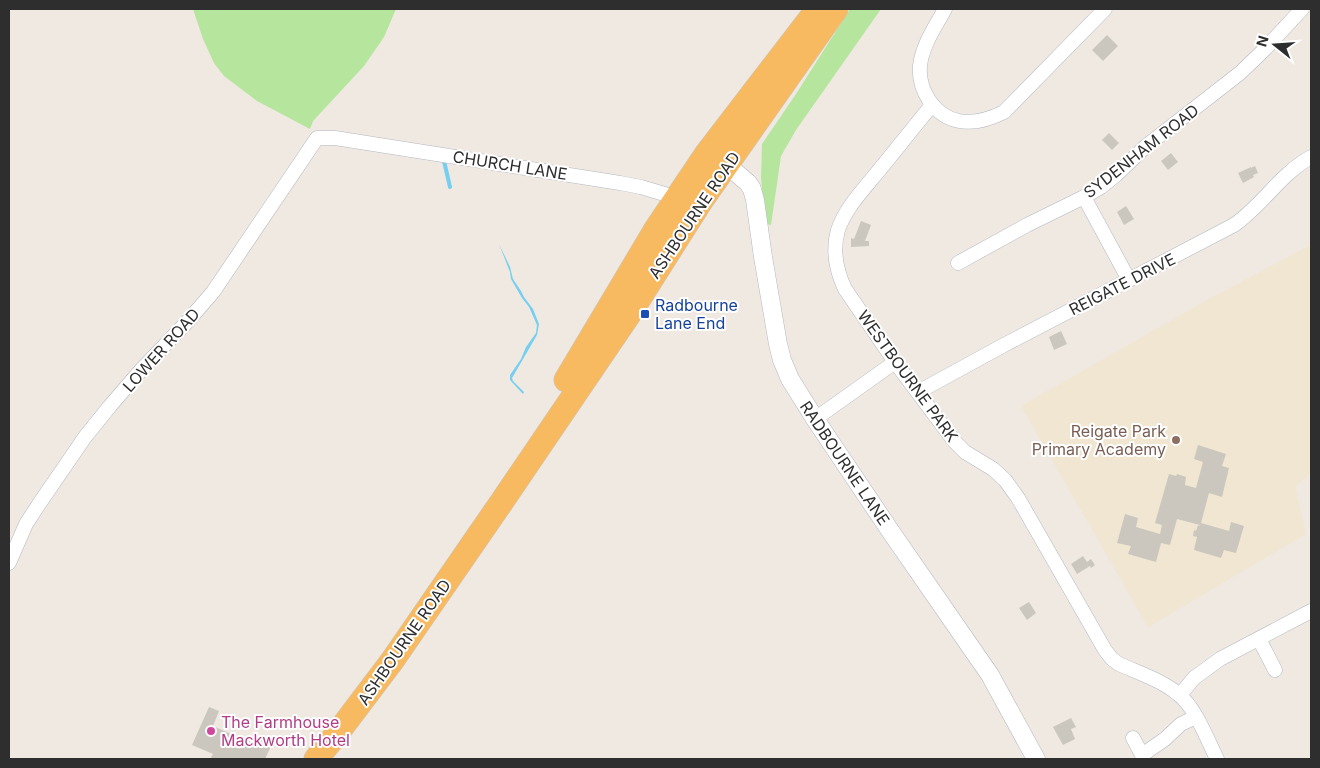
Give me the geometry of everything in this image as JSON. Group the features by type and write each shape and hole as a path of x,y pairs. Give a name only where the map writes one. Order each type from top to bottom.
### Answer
{"highway":[{"name":"ASHBOURNE ROAD","path":"316,759 392,661 504,500 630,313 701,201 717,159 819,9"},
{"name":"ASHBOURNE ROAD","path":"454,571 639,258 676,199 717,159 836,9"}],"street":[{"path":"945,9 923,50 920,64 920,79 924,92 932,105 944,114 959,121 971,122 994,117 1004,112 1104,9"},
{"name":"SYDENHAM ROAD","path":"958,263 1027,225 1084,197 1116,175 1146,147 1240,73 1265,50 1302,9"},
{"name":"WESTBOURNE PARK","path":"932,105 843,217 835,249 839,277 845,289 895,362 960,447 1006,480 1112,660 1169,687 1180,695 1190,706 1217,759"},
{"name":"CHURCH LANE","path":"317,138 335,138 620,183 641,187 676,199 701,201"},
{"name":"LOWER ROAD","path":"9,563 26,524 85,437 141,370 213,292 317,138"},
{"name":"REIGATE DRIVE","path":"918,392 1234,225 1247,216 1290,170 1311,157"},
{"name":"RADBOURNE LANE","path":"717,159 748,183 752,189 771,308 782,360 790,379 815,419 990,675 1036,759"},
{"path":"1084,197 1128,280"},
{"path":"815,419 895,362"},
{"path":"1180,695 1194,678 1220,659 1311,611"},
{"path":"1259,639 1275,670"},
{"path":"1133,738 1142,755 1165,740 1181,724 1196,717"}],"shaded area":[{"name":"Reigate Park Primary Academy","path":"1311,245 1311,473 1295,487 1306,534 1148,627 1021,406 1207,300"}],"green space":[{"path":"193,9 396,9 384,37 364,66 313,121 310,129 257,101 224,76 214,63 203,39"},
{"path":"850,9 881,9 796,130 781,156 771,225 765,224 761,177 762,144"}],"water":[{"path":"499,244 510,267 513,279 533,309 539,324 537,335 512,378 524,392 523,394 510,380 510,375 536,333 537,325 529,307 511,279"}],"building":[{"path":"1107,35 1118,46 1103,61 1092,50"},
{"path":"1109,133 1119,143 1112,150 1102,140"},
{"path":"1171,153 1178,162 1168,170 1161,161"},
{"path":"1255,166 1258,173 1243,183 1238,173"},
{"path":"1126,206 1134,219 1124,225 1117,212"},
{"path":"861,221 871,225 865,241 869,241 869,246 851,247 851,238 854,239"},
{"path":"1061,331 1067,344 1054,350 1049,337"},
{"path":"1198,445 1226,454 1222,466 1229,468 1222,497 1209,493 1201,523 1229,531 1231,522 1244,526 1236,553 1224,550 1221,558 1194,550 1197,537 1193,536 1194,530 1196,531 1198,525 1200,525 1177,519 1170,545 1161,543 1156,562 1128,554 1131,546 1117,543 1125,514 1138,518 1136,527 1160,534 1162,525 1155,523 1169,474 1186,477 1185,485 1196,488 1203,462 1194,459"},
{"path":"1083,556 1087,562 1091,559 1095,565 1077,574 1071,564"},
{"path":"1029,602 1036,613 1027,620 1019,608"},
{"name":"The Farmhouse Mackworth Hotel","path":"209,707 219,711 213,726 249,742 252,736 272,744 265,759 210,759 213,754 192,745"},
{"path":"1071,718 1076,727 1071,729 1075,739 1063,745 1053,727"}],"waterway":[{"path":"444,161 450,187"}],"place":[{"name":"Radbourne Lane End","path":"645,314"},
{"name":"Reigate Park Primary Academy","path":"1176,440"},
{"name":"The Farmhouse Mackworth Hotel","path":"211,731"}]}
